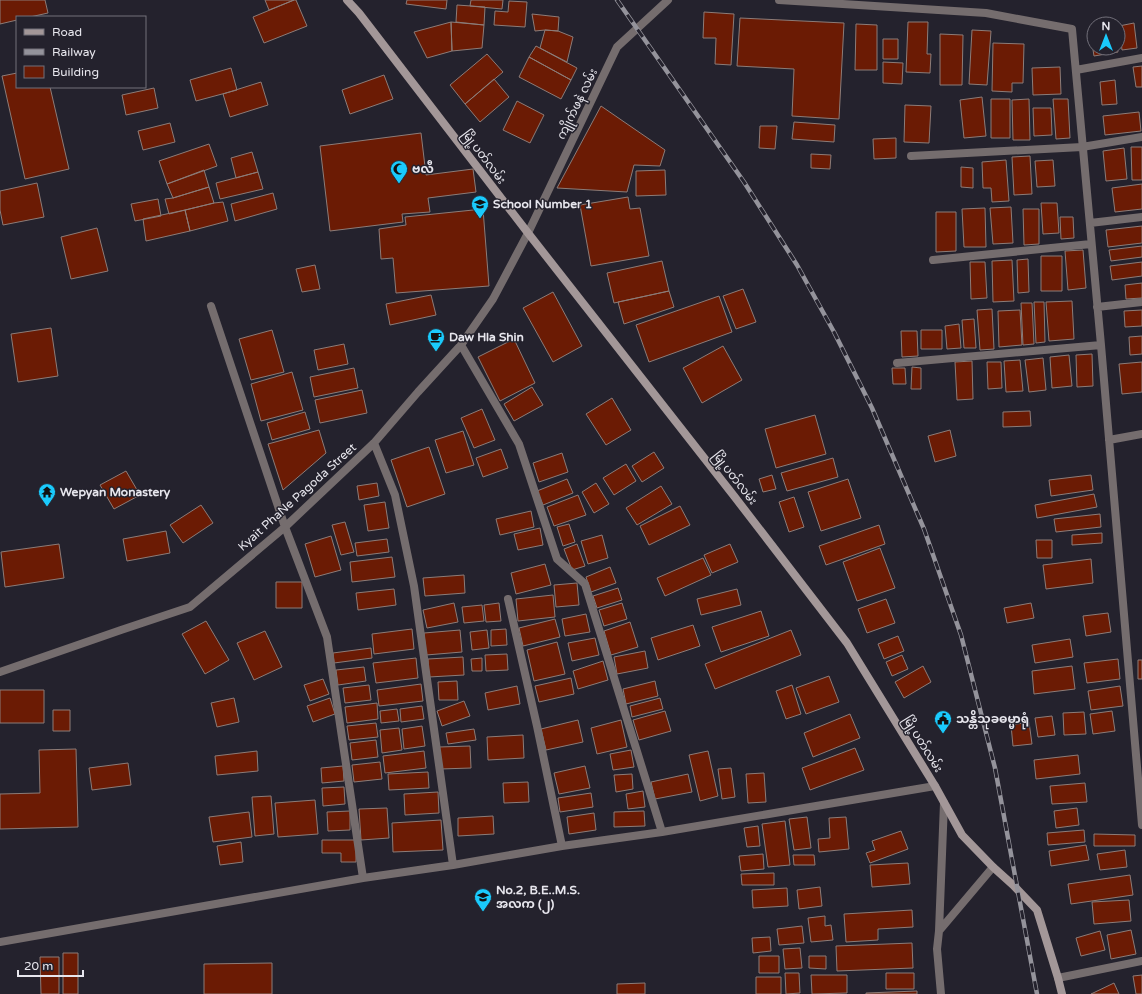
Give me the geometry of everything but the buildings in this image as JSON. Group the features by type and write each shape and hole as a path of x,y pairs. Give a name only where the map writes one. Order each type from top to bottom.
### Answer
{"main road":[{"name":"မြို့ပတ်လမ်း","path":"347,0 359,13 847,643 935,786 962,835 1037,910 1062,994"}],"street":[{"name":"ကျိုက်ဖနဲ လမ်း","path":"528,233 617,47 668,0"},
{"path":"779,0 986,13 1072,29 1101,345 1142,825"},
{"path":"1076,70 1142,58"},
{"path":"910,156 1082,146 1142,137"},
{"path":"1090,223 1142,217"},
{"name":"Kyait PhaNe Pagoda Street","path":"0,672 190,607 285,527 374,444 418,392 461,345 493,299 528,233"},
{"path":"933,260 1091,244"},
{"path":"1097,307 1142,302"},
{"path":"211,306 285,527 327,637 363,878"},
{"path":"461,345 519,444 557,559 585,584 662,832"},
{"path":"897,363 1101,345"},
{"path":"1109,440 1142,434"},
{"path":"374,444 395,495 414,586 453,865"},
{"path":"508,599 537,726 562,846"},
{"path":"0,942 363,878 453,865 562,846 662,832 935,786"},
{"path":"941,994 937,949 944,803"},
{"path":"939,931 993,867"},
{"path":"1058,978 1142,961"}],"railway":[{"path":"617,0 744,182 797,265 834,332 872,408 924,529 961,635 995,768 1037,994"}],"place":[{"name":"ဗလီ","path":"399,184"},
{"name":"School Number 1","path":"480,219"},
{"name":"Daw Hla Shin","path":"436,352"},
{"name":"Wepyan Monastery","path":"47,507"},
{"name":"သန္တိသုခဓမ္မာရုံ","path":"943,734"},
{"name":"No.2, B.E..M.S. အလက (၂)","path":"483,912"}]}
